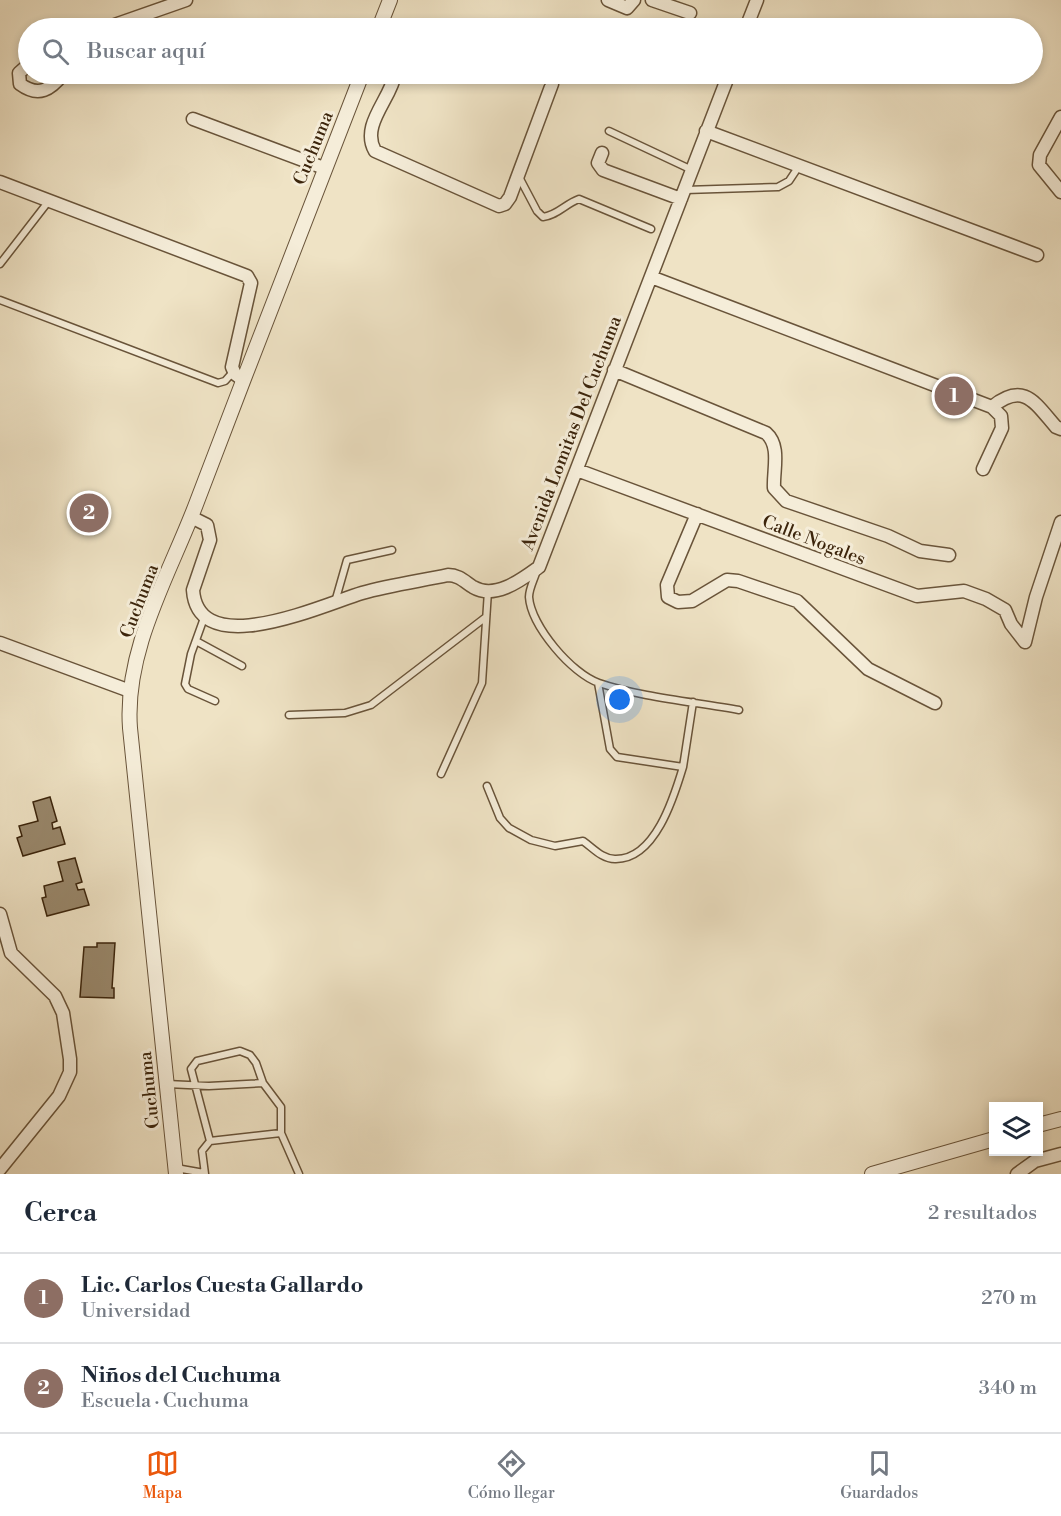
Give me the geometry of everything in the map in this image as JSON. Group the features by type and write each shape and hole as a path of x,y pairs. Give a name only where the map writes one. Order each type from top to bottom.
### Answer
{"street":[{"path":"135,18 186,0"},
{"path":"383,18 390,0"},
{"path":"608,0 627,8 634,0"},
{"path":"652,0 690,13"},
{"path":"750,18 757,0"},
{"path":"20,84 28,90 41,92 51,89 55,84"},
{"name":"Cuchuma","path":"176,1171 130,728 130,691 145,629 191,517 238,376 358,84"},
{"path":"391,84 371,128 369,141 375,151 499,206 510,197 552,84"},
{"name":"Avenida Lomitas Del Cuchuma","path":"488,591 500,590 538,567 725,84"},
{"path":"1061,117 1040,155 1039,165 1061,192"},
{"path":"194,119 324,168"},
{"path":"706,131 1037,255"},
{"path":"602,153 598,163 603,170 682,194"},
{"path":"0,182 247,276 251,283 232,367 238,376"},
{"path":"651,277 992,407 1001,416 1002,428 983,469"},
{"path":"615,370 766,433 774,441 774,488 786,501 888,536 920,552 950,555"},
{"path":"992,407 1004,397 1018,394 1029,397 1056,428 1061,429"},
{"name":"Calle Nogales","path":"577,470 917,596 964,591 986,598 1005,610 1011,624 1025,642 1036,597 1061,522"},
{"path":"697,514 667,585 668,597 678,602 692,601 727,580 738,581 797,601 868,669 935,703"},
{"path":"191,517 203,522 210,530 210,540 193,590 195,606 204,618 219,623 252,624 305,614 365,592 448,575 458,576 477,589 488,591"},
{"path":"0,643 130,691"},
{"path":"0,914 11,953 55,996 63,1013 70,1072 59,1096 0,1168"},
{"path":"1043,1124 1061,1119"},
{"path":"872,1174 989,1139"},
{"path":"1017,1174 1035,1161 1061,1154"}],"lane":[{"path":"609,131 692,170"},
{"path":"682,194 778,188 789,181 799,166"},
{"path":"518,174 537,212 543,217 554,216 570,202 579,199 651,229"},
{"path":"0,264 48,202"},
{"path":"0,300 218,383 238,376"},
{"path":"335,603 347,560 392,550"},
{"path":"538,567 529,597 537,619 558,653 587,678 598,683 739,710"},
{"path":"441,774 482,683 488,591"},
{"path":"289,715 345,713 371,705 486,617"},
{"path":"204,618 185,684 188,689 215,701"},
{"path":"196,641 242,666"},
{"path":"598,683 612,754 617,757 683,767"},
{"path":"487,786 500,818 509,828 531,840 555,846 583,841 598,854 613,859 631,857 653,835 670,811 683,767 693,702"},
{"path":"210,1141 191,1069 197,1061 240,1051 250,1055 256,1063 263,1083 281,1107 281,1133 299,1174"},
{"path":"167,1084 263,1083"},
{"path":"176,1171 205,1173 202,1151 210,1141 281,1133"}],"building":[{"path":"50,797 57,821 52,823 53,829 60,827 65,844 23,856 17,838 22,836 19,826 38,821 33,802"},
{"path":"75,858 82,882 76,884 78,890 84,889 89,905 47,916 42,898 46,897 44,886 63,881 58,862"},
{"path":"97,943 115,943 112,988 114,988 114,998 80,997 84,947 97,947"}],"place":[{"name":"Lic. Carlos Cuesta Gallardo","path":"954,396"},
{"name":"Niños del Cuchuma","path":"89,513"}]}
